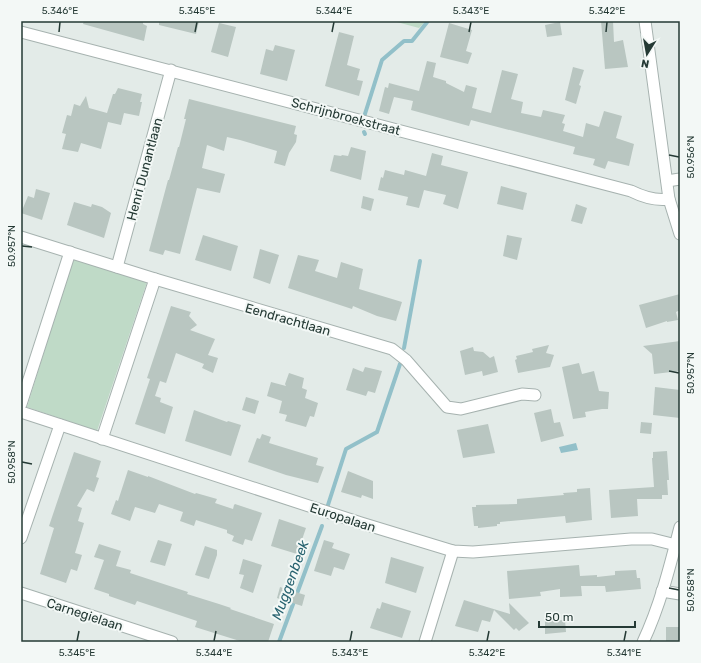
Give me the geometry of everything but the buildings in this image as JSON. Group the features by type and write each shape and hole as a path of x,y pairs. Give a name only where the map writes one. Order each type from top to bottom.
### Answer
{"street":[{"path":"645,21 669,199 680,234"},
{"name":"Schrijnbroekstraat","path":"21,32 631,190 644,197 663,200 669,199"},
{"name":"Henri Dunantlaan","path":"117,267 171,70"},
{"path":"667,181 680,179"},
{"name":"Eendrachtlaan","path":"21,237 155,279 392,349 406,360 447,407 461,409 522,394 535,394"},
{"path":"21,404 70,252"},
{"path":"102,439 155,279"},
{"name":"Europalaan","path":"21,412 361,523 453,551 473,552 630,539 652,539 676,545"},
{"path":"21,538 60,425"},
{"path":"643,642 649,630 662,591 680,528"},
{"path":"425,642 453,551"},
{"path":"662,591 680,594"},
{"name":"Carnegielaan","path":"21,593 172,642"}],"green space":[{"path":"393,21 426,21 419,28"},
{"path":"73,259 147,282 97,431 27,407"}],"water":[{"path":"576,443 578,450 561,453 559,447"}],"waterway":[{"name":"Muggenbeek","path":"364,117 382,60 404,41 412,41 428,21"},
{"name":"Muggenbeek","path":"404,348 420,261"},
{"name":"Muggenbeek","path":"327,508 346,449 377,432 400,364"},
{"name":"Muggenbeek","path":"279,642 322,526"}]}
